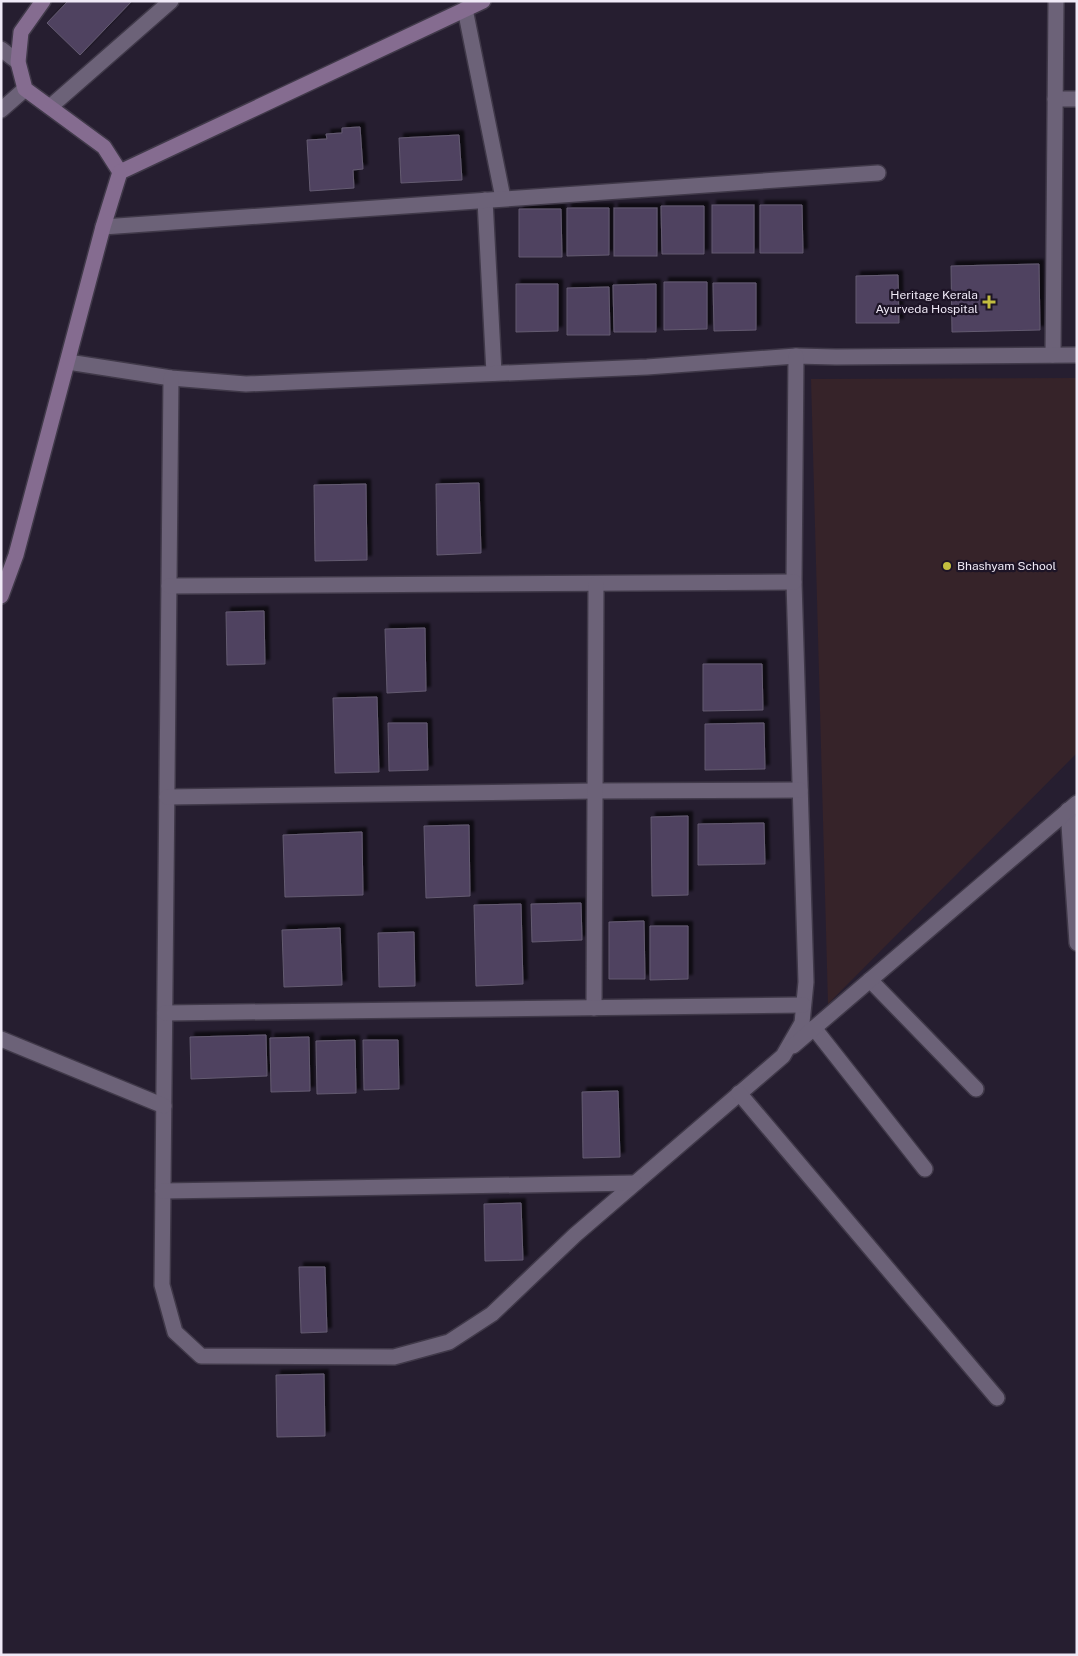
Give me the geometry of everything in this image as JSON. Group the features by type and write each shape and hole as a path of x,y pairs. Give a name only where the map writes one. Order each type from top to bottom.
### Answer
{"street":[{"path":"44,1 21,32 18,62 25,89 104,147 120,172"},
{"path":"50,107 171,1"},
{"path":"1,596 16,555 103,227 120,172 484,1"},
{"path":"1053,355 1056,1"},
{"path":"465,9 503,198"},
{"path":"1,49 18,62"},
{"path":"1,110 25,89"},
{"path":"1055,99 1077,99"},
{"path":"103,227 878,173"},
{"path":"485,200 494,373"},
{"path":"68,362 171,378 246,384 647,367 796,356 1077,355"},
{"path":"782,1056 802,1023 806,982 794,582 796,356"},
{"path":"171,378 162,1286 175,1332 201,1356 394,1357 449,1342 492,1314 575,1236 1072,807"},
{"path":"169,586 794,582"},
{"path":"594,1008 596,584"},
{"path":"167,798 595,791 800,790"},
{"path":"1072,807 1077,943"},
{"path":"870,980 976,1089"},
{"path":"165,1014 804,1005"},
{"path":"814,1028 925,1169"},
{"path":"1,1039 164,1106"},
{"path":"739,1093 997,1398"},
{"path":"163,1191 635,1184"}],"shaded area":[{"name":"Bhashyam School","path":"1077,378 1077,753 828,1004 811,379"}],"building":[{"path":"68,1 132,1 80,55 47,23"},
{"path":"360,127 363,169 353,170 354,188 310,191 307,140 327,139 326,134 342,133 342,128"},
{"path":"459,135 462,180 401,183 399,138"},
{"path":"712,205 754,205 754,253 712,253"},
{"path":"760,205 802,205 803,253 760,253"},
{"path":"661,206 704,206 704,254 662,254"},
{"path":"567,208 609,208 609,255 567,256"},
{"path":"614,208 657,208 657,256 614,256"},
{"path":"519,209 561,209 562,257 519,257"},
{"path":"1039,264 1040,330 952,332 951,266"},
{"path":"898,275 899,323 856,323 856,276"},
{"path":"664,282 707,282 707,329 664,330"},
{"path":"713,283 756,283 756,330 714,331"},
{"path":"516,284 558,284 558,331 516,332"},
{"path":"656,284 656,332 614,332 613,285"},
{"path":"609,287 610,335 567,335 567,288"},
{"path":"479,483 481,553 437,555 436,484"},
{"path":"366,484 367,560 315,561 314,485"},
{"path":"264,611 265,664 227,665 226,612"},
{"path":"425,628 426,691 387,693 385,629"},
{"path":"703,664 762,664 763,710 703,711"},
{"path":"377,697 379,772 335,773 333,698"},
{"path":"388,723 427,723 428,770 389,771"},
{"path":"764,723 765,769 705,770 705,724"},
{"path":"688,816 688,895 652,896 651,817"},
{"path":"764,823 765,864 698,865 698,824"},
{"path":"469,825 470,896 426,898 424,826"},
{"path":"362,832 363,895 285,897 283,835"},
{"path":"581,903 582,940 532,942 531,904"},
{"path":"521,904 523,984 476,986 474,905"},
{"path":"644,921 645,979 609,979 609,922"},
{"path":"650,926 688,926 688,979 650,980"},
{"path":"340,928 342,985 284,987 282,930"},
{"path":"414,932 415,986 379,987 378,933"},
{"path":"266,1035 267,1076 191,1079 190,1037"},
{"path":"309,1037 310,1091 271,1092 270,1038"},
{"path":"355,1040 356,1093 317,1094 316,1041"},
{"path":"363,1040 398,1040 399,1089 364,1090"},
{"path":"618,1091 620,1157 583,1158 582,1092"},
{"path":"521,1203 523,1260 485,1261 484,1204"},
{"path":"299,1267 325,1267 327,1332 301,1333"},
{"path":"324,1374 325,1436 277,1437 276,1375"}],"place":[{"name":"Heritage Kerala Ayurveda Hospital","path":"989,302"},
{"name":"Bhashyam School","path":"947,566"}]}
